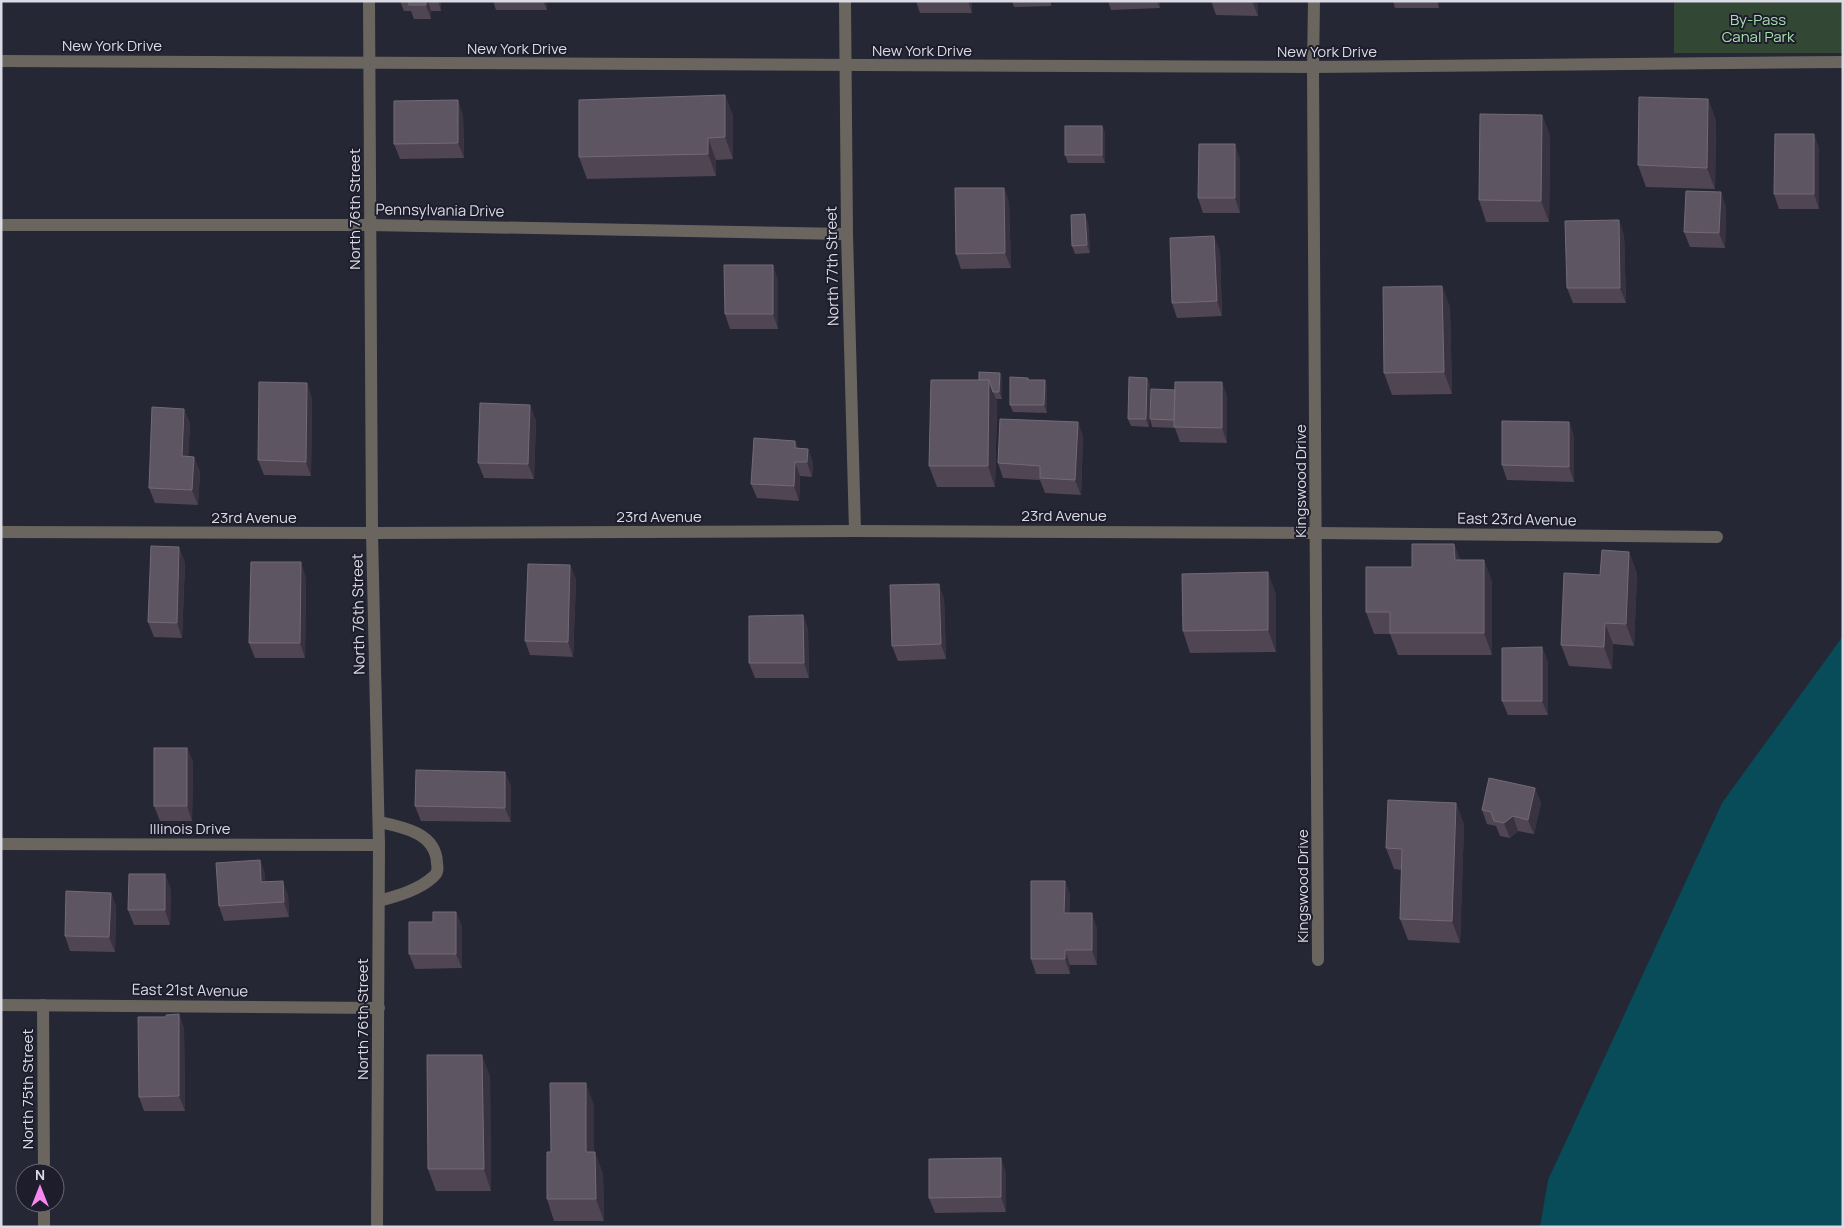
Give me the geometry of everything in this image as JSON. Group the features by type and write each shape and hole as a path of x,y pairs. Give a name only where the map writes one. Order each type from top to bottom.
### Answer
{"street":[{"name":"North 76th Street","path":"369,1 372,533 379,822 377,1227"},
{"name":"North 77th Street","path":"845,1 847,234 855,531"},
{"name":"Kingswood Drive","path":"1314,1 1318,960"},
{"name":"New York Drive","path":"1,61 1313,67 1843,62"},
{"name":"Pennsylvania Drive","path":"1,224 370,225 847,234"},
{"name":"23rd Avenue","path":"1,532 855,531 1317,533"},
{"name":"East 23rd Avenue","path":"1317,533 1717,538"},
{"path":"379,822 423,835 432,845 437,859 438,871 434,877 420,885 399,895 379,901"},
{"name":"Illinois Drive","path":"1,844 379,845"},
{"name":"East 21st Avenue","path":"1,1005 379,1008"},
{"name":"North 75th Street","path":"44,1005 44,1163"},
{"path":"44,1213 44,1227"}],"green space":[{"name":"By-Pass Canal Park","path":"1674,1 1843,1 1843,53 1674,53"}],"water":[{"path":"1843,636 1843,1227 1540,1227 1548,1180 1722,803"}],"building":[{"path":"409,1 426,1 426,5 409,5"},
{"path":"725,95 725,137 708,138 708,154 579,157 579,100"},
{"path":"1639,97 1708,99 1707,168 1638,165"},
{"path":"458,100 458,143 394,144 394,101"},
{"path":"1480,114 1542,115 1541,201 1479,200"},
{"path":"1065,126 1102,126 1102,155 1065,155"},
{"path":"1775,134 1814,134 1814,194 1774,194"},
{"path":"1199,144 1235,144 1235,198 1198,198"},
{"path":"955,188 1004,188 1005,253 956,254"},
{"path":"1686,191 1721,192 1719,233 1684,232"},
{"path":"1085,214 1087,245 1072,246 1071,215"},
{"path":"1619,220 1620,288 1567,288 1565,221"},
{"path":"1214,236 1217,301 1172,303 1170,238"},
{"path":"724,265 773,265 773,314 725,314"},
{"path":"1442,286 1444,372 1384,373 1383,287"},
{"path":"979,372 1000,373 999,392 993,392 989,380 979,380"},
{"path":"1010,377 1045,380 1044,405 1010,405"},
{"path":"1129,377 1147,378 1146,419 1128,419"},
{"path":"931,380 989,380 988,466 929,466"},
{"path":"259,382 307,383 306,462 258,460"},
{"path":"1175,382 1222,382 1222,428 1174,427"},
{"path":"1151,389 1175,390 1174,420 1150,419"},
{"path":"480,403 530,405 528,464 478,463"},
{"path":"152,407 184,409 182,456 194,457 192,490 149,488"},
{"path":"1000,419 1078,422 1075,480 1040,478 1040,466 998,463"},
{"path":"1502,421 1569,422 1569,467 1502,465"},
{"path":"754,438 795,441 795,448 808,449 807,462 795,462 794,486 751,484"},
{"path":"1412,544 1454,544 1455,560 1484,560 1484,633 1390,633 1390,612 1366,612 1366,567 1412,567"},
{"path":"151,546 179,547 177,623 148,622"},
{"path":"1602,550 1629,552 1626,624 1605,623 1604,647 1561,645 1564,573 1600,575"},
{"path":"251,562 301,562 300,643 249,643"},
{"path":"528,564 570,565 568,642 525,641"},
{"path":"1268,572 1268,630 1183,631 1182,574"},
{"path":"939,584 941,644 892,646 890,585"},
{"path":"803,615 804,663 749,663 749,616"},
{"path":"1542,647 1542,701 1502,701 1502,648"},
{"path":"154,748 187,748 187,806 154,806"},
{"path":"416,770 505,772 505,808 415,806"},
{"path":"1489,778 1535,788 1528,820 1513,816 1504,823 1494,821 1491,812 1482,810"},
{"path":"1388,800 1456,803 1452,921 1400,919 1402,849 1386,848"},
{"path":"260,860 261,882 283,881 284,902 219,906 216,863"},
{"path":"129,874 165,874 165,910 128,910"},
{"path":"1031,881 1065,881 1064,913 1092,913 1092,950 1065,950 1065,959 1031,959"},
{"path":"66,891 111,893 109,937 65,936"},
{"path":"433,912 456,912 456,954 409,954 409,922 433,922"},
{"path":"179,1014 179,1096 139,1097 138,1017 166,1017 166,1015"},
{"path":"427,1055 482,1055 484,1169 428,1169"},
{"path":"550,1083 586,1083 586,1152 595,1152 596,1199 547,1199 547,1152 551,1152"},
{"path":"1001,1158 1001,1197 929,1198 929,1159"}]}
